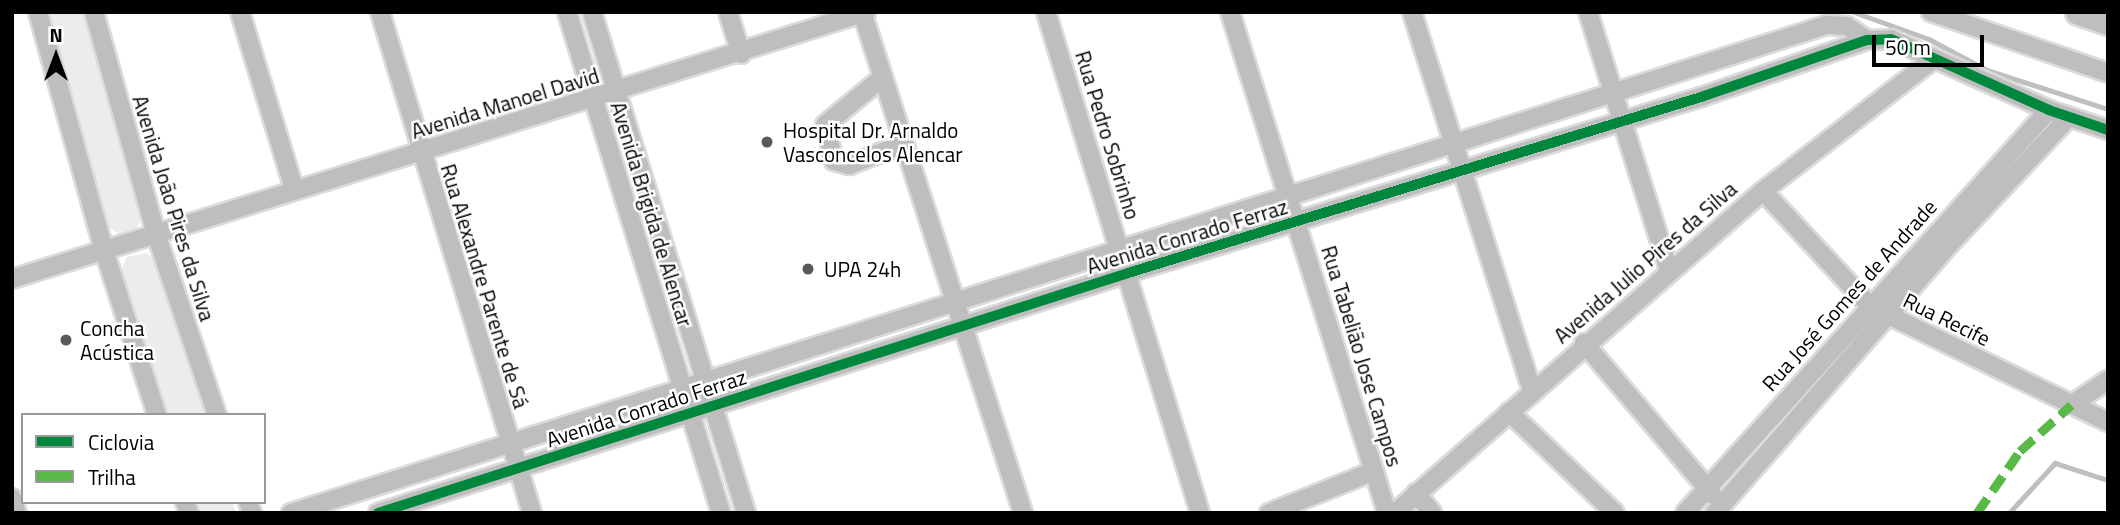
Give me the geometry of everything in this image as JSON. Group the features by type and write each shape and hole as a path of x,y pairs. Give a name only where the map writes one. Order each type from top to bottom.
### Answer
{"highway":[{"path":"2079,12 2108,22"}],"street":[{"path":"38,12 104,250 156,413"},
{"name":"Avenida João Pires da Silva","path":"94,12 156,234 216,413"},
{"path":"240,12 295,189"},
{"name":"Rua Alexandre Parente de Sá","path":"380,12 420,153 532,513"},
{"name":"Avenida Brigida de Alencar","path":"567,12 721,513"},
{"name":"Avenida Brigida de Alencar","path":"592,12 708,380 746,513"},
{"path":"728,12 741,54"},
{"name":"Rua Pedro Sobrinho","path":"1046,12 1200,513"},
{"name":"Rua Tabelião Jose Campos","path":"1230,12 1387,513"},
{"path":"1412,12 1532,390"},
{"path":"1588,12 1669,270"},
{"path":"1931,12 2108,74"},
{"path":"864,13 954,303 1023,513"},
{"name":"Avenida Manoel David","path":"12,279 295,189 741,54 864,13"},
{"name":"Avenida Conrado Ferraz","path":"290,513 1288,198 1827,24 1847,26 1867,40"},
{"path":"1867,40 1891,39 2049,110 2108,130"},
{"name":"Avenida Conrado Ferraz","path":"383,511 963,329 1128,273 1736,85 1867,40"},
{"path":"1726,58 1736,85"},
{"name":"Avenida Julio Pires da Silva","path":"1395,513 1669,270 1763,191 1934,59"},
{"path":"883,77 825,125 834,161 849,165 904,144"},
{"name":"Rua José Gomes de Andrade","path":"1685,513 1870,306 1937,244 2049,110"},
{"path":"1584,344 1719,508 1888,315 1937,244 2068,117"},
{"path":"1368,172 1376,197"},
{"name":"Rua Recife","path":"1763,191 1870,306 2108,422"},
{"path":"1195,227 1205,250"},
{"path":"646,269 670,261"},
{"path":"1037,276 1047,301"},
{"path":"829,343 837,367"},
{"path":"2071,405 2108,380"},
{"path":"1509,412 1615,513"},
{"path":"594,416 604,441"},
{"path":"1269,513 1374,471"},
{"path":"379,486 383,511"},
{"path":"1416,494 1432,513"},
{"path":"12,498 17,513"}],"shaded area":[{"path":"42,12 82,12 143,215 137,228 119,234 106,225"},
{"path":"146,253 158,261 205,413 166,413 121,271 127,257"},
{"path":"196,504 234,504 236,513 198,513"}],"waterway":[{"path":"1854,12 1929,39 1987,70 2108,109"},
{"path":"2009,513 2055,463 2108,480"}],"marked path":[{"path":"1977,513 2020,451 2071,405"}],"cycle path":[{"path":"378,513 1128,273 1701,97 1867,40 1891,39 2049,110 2108,130"}],"place":[{"name":"Hospital Dr. Arnaldo Vasconcelos Alencar","path":"767,142"},
{"name":"UPA 24h","path":"808,269"},
{"name":"Concha Acústica","path":"66,340"}]}
